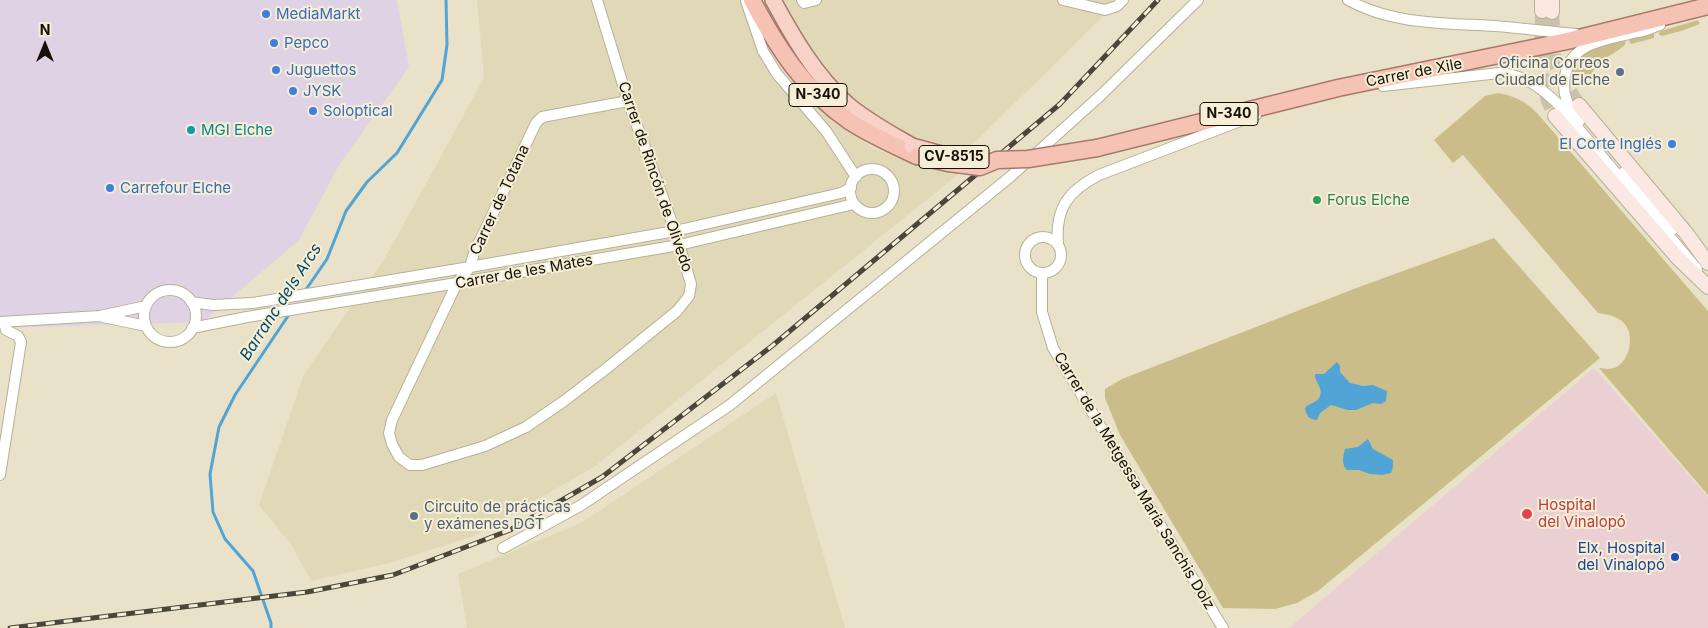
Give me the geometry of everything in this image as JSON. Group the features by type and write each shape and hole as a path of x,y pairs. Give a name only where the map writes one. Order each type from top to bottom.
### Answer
{"highway":[{"name":"N-340","path":"752,0 791,66 811,89 848,121 884,141 914,151"},
{"name":"Carrer de Xile","path":"914,151 948,163 980,167 997,160 1036,158 1097,148 1273,103 1338,88 1471,62 1656,20 1708,6"}],"main road":[{"name":"CV-8515","path":"773,0 794,38 819,73 847,103 914,151"},
{"path":"1579,105 1686,233 1708,265"},
{"path":"1556,116 1567,132 1677,257 1708,285"}],"street":[{"name":"Carrer de Rincón de Olivedo","path":"392,444 399,457 410,465 422,465 484,446 526,427 607,368 677,311 689,296 691,284 675,232 628,101 597,0"},
{"path":"746,0 763,51 777,74 826,131 856,177"},
{"path":"803,2 816,0"},
{"path":"1063,0 1105,10 1117,6 1123,0"},
{"path":"503,548 580,506 730,405 1010,178 1102,95 1198,0"},
{"path":"1348,0 1362,8 1411,21 1498,26 1589,35"},
{"path":"1708,6 1642,32 1595,42 1586,46 1578,51 1566,69 1563,86 1566,98 1578,121 1708,265"},
{"path":"1338,88 1365,89 1499,73 1526,79 1557,103 1684,253 1708,285"},
{"name":"Carrer de Totana","path":"392,444 389,433 392,420 457,283 470,267 474,254 536,123 542,117 628,101"},
{"path":"1058,244 1048,237 1043,237 1036,238 1026,246 1025,259 1032,270 1050,271 1059,263 1061,257 1056,228 1059,214 1068,199 1083,183 1099,175 1247,119 1273,103"},
{"path":"875,170 887,175 894,188 893,197 889,205 883,210 874,213 865,212 854,204 851,198 851,188 856,177 864,171 875,170"},
{"name":"Carrer de les Mates","path":"191,302 213,305 253,302 347,288 675,232 841,193 851,188"},
{"name":"Carrer de les Mates","path":"192,328 247,317 679,246 854,204"},
{"name":"Carrer de la Metgessa María Sanchis Dolz","path":"1042,272 1042,312 1053,348 1223,628"},
{"path":"163,291 178,292 186,296 191,302 196,315 192,328 187,335 172,342 164,341 150,333 144,320 146,306 156,294 163,291"},
{"path":"0,475 21,342 18,336 6,330 2,322 100,316 146,306"},
{"path":"100,316 146,326"}],"shaded area":[{"path":"0,0 397,0 409,67 339,165 299,240 203,322 0,328"},
{"path":"477,0 743,0 770,54 797,89 834,122 874,149 922,165 960,173 594,467 474,536 389,563 311,581 292,546 259,505 304,374 385,258 484,78"},
{"path":"777,0 1120,0 969,148 971,155 944,152 876,127 824,79"},
{"path":"1698,20 1700,24 1681,31 1662,36 1658,34 1661,31"},
{"path":"1653,33 1654,38 1630,43 1629,39"},
{"path":"1624,40 1626,43 1624,46 1599,63 1585,84 1574,85 1571,75 1585,53 1598,46"},
{"path":"1498,93 1519,100 1537,113 1708,311 1708,495 1599,368 1609,369 1616,367 1626,357 1630,339 1624,323 1615,317 1598,313 1463,155 1453,163 1434,140 1485,96"},
{"path":"1494,238 1600,358 1318,591 1297,603 1275,609 1223,608 1120,435 1105,398 1105,389 1122,379 1359,287"},
{"path":"1594,368 1708,497 1708,628 1289,628"},
{"path":"776,393 845,628 467,628 458,574 581,523"}],"water":[{"path":"1337,362 1340,366 1340,372 1350,383 1363,386 1373,385 1387,391 1386,401 1381,404 1373,403 1356,410 1348,410 1331,405 1320,413 1317,420 1310,418 1305,408 1318,400 1321,395 1315,374 1324,374"},
{"path":"1368,439 1373,449 1393,460 1391,473 1382,475 1370,474 1345,468 1343,460 1345,449 1358,447"}],"waterway":[{"name":"Barranc dels Arcs","path":"305,291 327,259 346,211 367,182 397,153 442,80 447,45 446,0"},
{"name":"Barranc dels Arcs","path":"271,628 271,623 253,571 225,539 213,512 210,474 219,427 235,395 290,313"}],"tunnel":[{"path":"1542,11 1541,52 1543,78 1549,104 1555,116"},
{"path":"1552,12 1555,62 1561,78 1579,105"}],"railway":[{"path":"10,628 307,592 393,575 510,530 602,477 772,346 1060,104 1158,0"}],"place":[{"name":"MediaMarkt","path":"266,14"},
{"name":"Pepco","path":"274,43"},
{"name":"Juguettos","path":"276,70"},
{"name":"Oficina Correos Ciudad de Elche","path":"1620,72"},
{"name":"JYSK","path":"293,91"},
{"name":"Soloptical","path":"313,111"},
{"name":"MGI Elche","path":"191,130"},
{"name":"El Corte Inglés","path":"1672,144"},
{"name":"Carrefour Elche","path":"110,188"},
{"name":"Forus Elche","path":"1317,200"},
{"name":"Hospital del Vinalopó","path":"1527,514"},
{"name":"Circuito de prácticas y exámenes DGT","path":"414,516"},
{"name":"Elx, Hospital del Vinalopó","path":"1675,557"}]}
